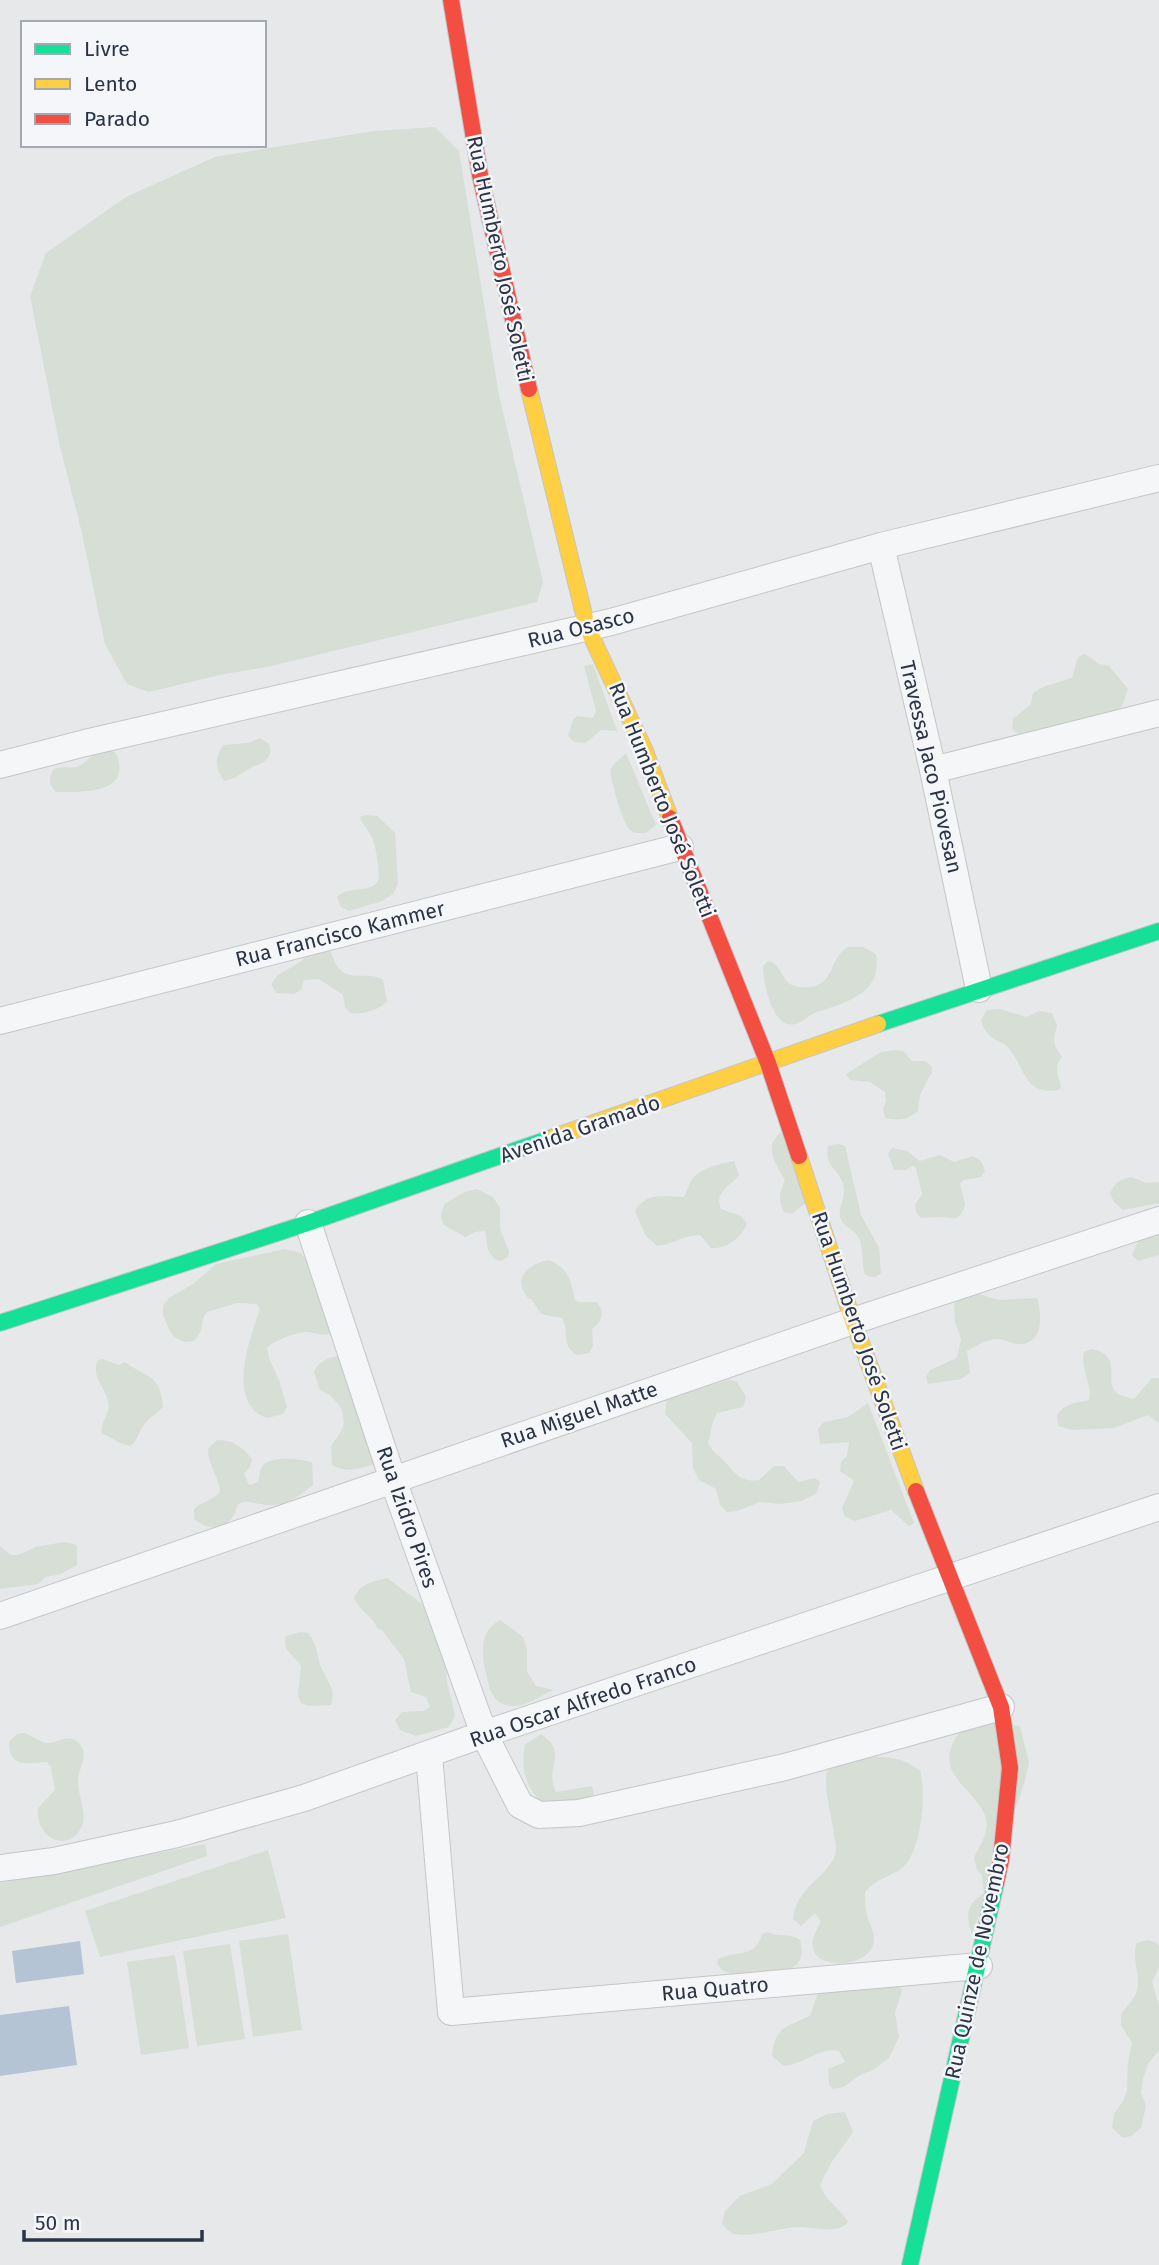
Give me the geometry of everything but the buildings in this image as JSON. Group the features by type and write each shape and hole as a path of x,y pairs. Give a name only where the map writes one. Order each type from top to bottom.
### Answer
{"street":[{"name":"Rua Humberto José Soletti","path":"451,0 480,175 534,413 587,627 645,751 680,847 768,1063 853,1321 949,1579"},
{"name":"Rua Osasco","path":"0,765 587,627 881,546 1159,478"},
{"name":"Travessa Jaco Piovesan","path":"881,546 933,770 979,989"},
{"path":"933,770 1159,713"},
{"name":"Rua Francisco Kammer","path":"0,1021 680,847"},
{"name":"Avenida Gramado","path":"0,1323 308,1223 979,989 1159,931"},
{"name":"Rua Miguel Matte","path":"0,1616 853,1321 1159,1220"},
{"name":"Rua Izidro Pires","path":"308,1223 393,1480 485,1734 520,1805 539,1815 579,1813 785,1767 1001,1707"},
{"name":"Rua Oscar Alfredo Franco","path":"0,1868 54,1861 177,1834 304,1798 485,1734 1159,1507"},
{"name":"Rua Quinze de Novembro","path":"910,2265 1001,1860 1010,1768 1001,1707 949,1579"},
{"name":"Rua Quatro","path":"429,1755 451,2012 979,1966"}],"shaded area":[{"path":"435,127 459,151 499,395 543,582 537,602 267,667 219,675 149,692 127,684 105,644 82,533 59,442 30,296 46,253 126,197 215,157 374,131"},
{"path":"1085,654 1099,664 1109,666 1128,689 1122,706 1114,715 1020,735 1012,729 1013,719 1031,704 1033,693 1072,678 1078,657"},
{"path":"593,664 617,731 601,730 585,743 574,742 568,736 573,720 577,716 593,718 596,711 584,666"},
{"path":"260,738 269,744 267,759 224,781 217,763 223,745 248,743"},
{"path":"104,747 116,753 119,766 118,776 112,783 103,788 80,792 56,792 53,789 50,781 54,769 79,766"},
{"path":"626,753 656,825 646,833 634,832 627,826 614,789 611,769"},
{"path":"377,816 395,833 398,884 393,894 382,901 349,911 341,907 337,897 347,891 371,887 379,879 374,842 360,817"},
{"path":"326,945 340,970 350,975 372,976 383,980 387,1001 370,1011 350,1013 345,1007 343,995 319,979 304,980 301,990 294,994 276,993 271,984 278,975 302,961 307,953"},
{"path":"848,947 863,947 876,954 877,968 868,987 850,1000 814,1013 798,1023 789,1024 782,1021 767,994 763,966 768,961 775,964 789,983 806,988 823,982 839,955"},
{"path":"1000,1009 1026,1017 1040,1011 1052,1013 1057,1026 1055,1045 1062,1056 1057,1067 1061,1087 1058,1090 1047,1091 1033,1085 1007,1046 988,1034 981,1020 987,1010"},
{"path":"903,1051 912,1061 925,1061 932,1067 932,1073 920,1096 918,1111 907,1118 899,1119 885,1118 885,1092 870,1082 850,1080 846,1074 881,1052"},
{"path":"781,1132 807,1202 792,1214 784,1212 781,1204 780,1193 785,1181 772,1150 775,1138"},
{"path":"828,1146 845,1146 861,1215 879,1248 881,1273 875,1277 865,1274 860,1241 840,1217 844,1189 841,1178 828,1159"},
{"path":"892,1148 907,1151 920,1161 940,1155 954,1162 973,1156 981,1161 985,1171 981,1177 964,1180 960,1184 965,1204 959,1217 921,1218 915,1205 922,1194 916,1168 913,1166 905,1170 894,1170 888,1154"},
{"path":"734,1161 739,1175 721,1193 719,1203 721,1209 741,1216 747,1224 737,1238 723,1247 711,1248 700,1235 657,1246 646,1236 635,1211 639,1205 656,1196 684,1197 691,1181 699,1173 710,1167"},
{"path":"1131,1177 1146,1183 1159,1182 1159,1203 1123,1210 1114,1202 1110,1194 1113,1187"},
{"path":"477,1189 493,1197 500,1208 500,1229 509,1251 508,1257 501,1261 494,1259 488,1250 485,1231 465,1237 444,1225 441,1216 444,1204 465,1192"},
{"path":"1159,1229 1159,1255 1138,1261 1132,1255 1139,1239"},
{"path":"285,1249 301,1253 309,1264 332,1333 300,1333 279,1340 267,1348 287,1407 283,1414 267,1418 254,1410 247,1399 244,1385 247,1353 260,1309 257,1304 237,1303 207,1312 198,1337 194,1341 185,1342 174,1337 170,1331 163,1315 163,1306 169,1298 193,1284 216,1264"},
{"path":"548,1260 568,1275 575,1300 597,1302 601,1310 601,1317 592,1329 593,1346 589,1353 577,1355 572,1351 567,1343 562,1318 541,1313 522,1288 525,1272 535,1264"},
{"path":"979,1294 999,1300 1037,1298 1040,1326 1037,1333 1034,1338 1021,1344 999,1339 982,1343 967,1351 970,1373 961,1379 928,1384 926,1377 930,1370 957,1358 961,1339 955,1322 954,1304 962,1296"},
{"path":"1092,1349 1108,1358 1113,1389 1120,1395 1134,1399 1152,1378 1159,1378 1159,1423 1148,1415 1114,1428 1073,1430 1058,1426 1057,1415 1064,1408 1089,1400 1083,1358 1084,1352"},
{"path":"344,1355 377,1463 349,1470 332,1465 331,1446 342,1430 342,1410 330,1395 320,1390 314,1372 326,1359"},
{"path":"103,1359 119,1365 125,1362 152,1378 159,1388 163,1407 148,1420 131,1446 102,1434 108,1407 96,1366 98,1360"},
{"path":"729,1379 737,1382 746,1397 743,1407 717,1413 708,1443 711,1448 735,1473 747,1480 759,1480 774,1466 784,1466 798,1482 815,1478 820,1482 816,1494 801,1501 779,1504 760,1502 727,1512 720,1505 716,1489 699,1480 693,1468 692,1443 665,1414 667,1398 693,1386 715,1384"},
{"path":"868,1403 914,1523 909,1526 891,1510 855,1521 844,1516 842,1508 854,1481 840,1471 841,1462 847,1456 849,1442 820,1444 818,1429 824,1422 848,1417"},
{"path":"217,1440 236,1445 252,1459 244,1474 249,1485 258,1482 261,1469 267,1462 287,1459 312,1463 313,1485 297,1497 279,1504 238,1504 231,1519 221,1526 201,1524 194,1519 194,1509 220,1492 208,1449"},
{"path":"64,1542 77,1545 77,1565 61,1574 46,1577 38,1584 0,1589 0,1546 11,1555 18,1555 36,1547"},
{"path":"387,1578 421,1603 433,1616 448,1664 446,1677 455,1716 449,1727 416,1736 400,1730 395,1720 402,1712 423,1711 430,1707 426,1697 411,1692 404,1659 354,1598 364,1586"},
{"path":"500,1620 523,1637 527,1649 527,1671 536,1686 554,1690 519,1706 503,1704 495,1698 487,1678 483,1645 488,1631"},
{"path":"308,1633 314,1642 320,1664 332,1689 331,1705 309,1706 301,1703 298,1695 301,1666 285,1646 285,1641 286,1636"},
{"path":"982,1721 1020,1726 1029,1762 1024,1784 972,1935 970,1907 984,1893 982,1875 977,1870 974,1858 987,1823 982,1808 954,1775 949,1755 959,1734"},
{"path":"24,1733 45,1743 72,1739 80,1744 84,1752 78,1781 83,1811 82,1826 78,1833 65,1841 45,1832 38,1817 38,1808 55,1790 51,1767 47,1762 27,1763 12,1757 9,1742 17,1734"},
{"path":"541,1734 554,1748 552,1775 556,1792 592,1786 594,1793 591,1800 545,1804 533,1793 524,1770 525,1745"},
{"path":"870,1756 897,1759 920,1771 923,1794 921,1823 908,1862 901,1869 877,1881 865,1892 866,1912 874,1938 868,1954 858,1960 832,1963 821,1959 814,1951 813,1939 821,1922 815,1913 801,1926 793,1919 801,1897 827,1868 836,1851 827,1795 827,1771 840,1764"},
{"path":"205,1844 207,1856 0,1927 0,1883"},
{"path":"268,1850 286,1918 100,1957 85,1911"},
{"path":"767,1932 800,1940 802,1953 798,1963 790,1969 767,1974 731,1974 723,1971 717,1964 718,1959 725,1956 750,1951 759,1942 762,1934"},
{"path":"288,1934 302,2030 253,2037 239,1941"},
{"path":"1147,1940 1159,1946 1159,1967 1152,1982 1159,2006 1159,2050 1148,2064 1143,2079 1141,2093 1146,2106 1141,2128 1131,2136 1123,2138 1112,2128 1114,2114 1127,2091 1132,2043 1121,2025 1121,2014 1137,1989 1137,1943"},
{"path":"230,1944 245,2039 197,2046 183,1951"},
{"path":"175,1955 189,2048 141,2055 127,1962"},
{"path":"895,1978 902,1990 895,2013 899,2037 889,2058 873,2070 858,2076 844,2087 833,2089 829,2085 828,2069 845,2062 839,2051 826,2051 784,2066 772,2056 776,2039 783,2029 810,2016 820,1987"},
{"path":"845,2112 853,2132 831,2163 820,2185 825,2196 848,2222 844,2226 833,2229 793,2227 742,2235 731,2232 722,2224 725,2211 740,2196 772,2184 804,2153 813,2121 827,2114"}],"water":[{"path":"80,1941 84,1974 16,1983 12,1951"},
{"path":"69,2006 77,2065 0,2076 0,2015"}],"traffic: fast":[{"path":"878,1024 1159,931"},
{"path":"0,1323 308,1223 554,1137"},
{"path":"910,2265 996,1883"}],"traffic: slow":[{"path":"529,389 587,627 645,751 670,818"},
{"path":"554,1137 878,1024"},
{"path":"799,1156 853,1321 916,1491"}],"traffic: jam":[{"path":"451,0 480,175 529,389"},
{"path":"670,818 768,1063 799,1156"},
{"path":"916,1491 1001,1707 1010,1768 1001,1860 996,1883"}]}
